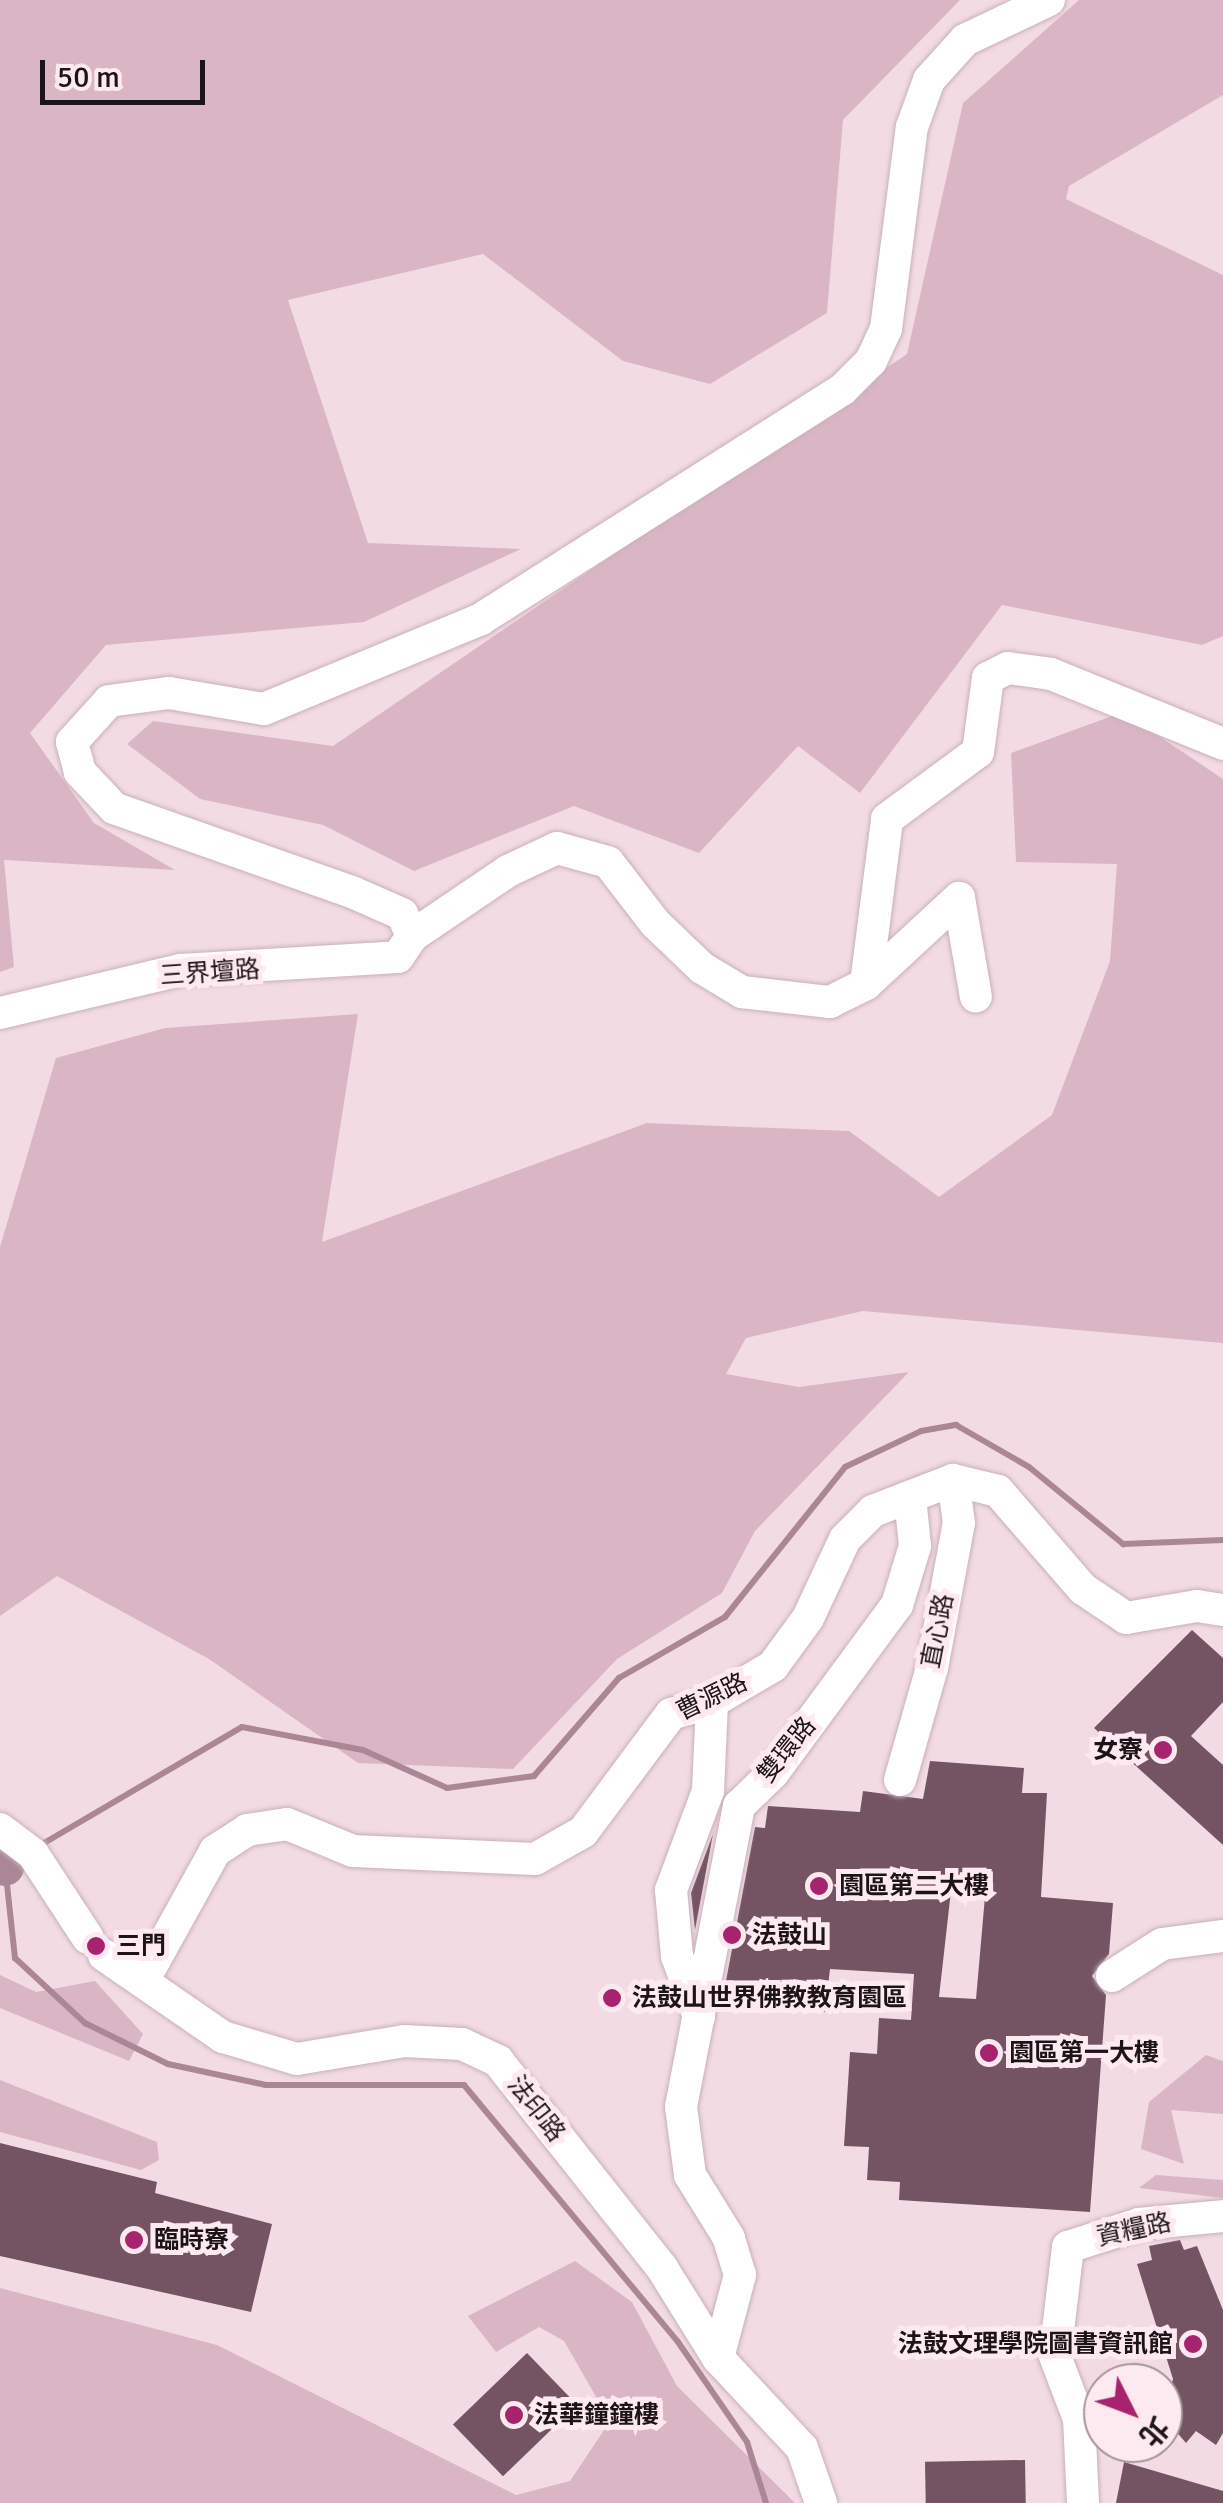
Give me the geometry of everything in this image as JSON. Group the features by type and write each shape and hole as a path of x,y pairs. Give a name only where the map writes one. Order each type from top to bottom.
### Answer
{"street":[{"path":"412,936 402,914 386,906 114,808 80,772 72,742 109,701 168,693 264,709 481,619 842,390 872,361 886,329 912,127 929,80 965,40 1049,0"},
{"path":"866,984 886,819 978,752 988,678 1008,668 1050,674 1223,744"},
{"name":"三界壇路","path":"0,1013 181,970 377,962 398,957 412,936 557,848 608,862 656,924 702,968 742,992 830,1002 866,984"},
{"path":"866,984 959,898 976,997"},
{"path":"953,1480 998,1491 1083,1590 1126,1618 1197,1606 1223,1610"},
{"name":"曹源路","path":"142,1981 216,1851 247,1830 287,1824 353,1851 535,1859 583,1832 671,1714 712,1702 772,1666 808,1618 845,1539 873,1512 953,1480"},
{"name":"直心路","path":"900,1780 932,1668 959,1523 953,1480"},
{"name":"雙環路","path":"718,2358 740,2275 729,2238 690,2175 681,2107 739,1806 759,1786 897,1605 915,1546 910,1498"},
{"path":"700,2021 677,1956 672,1890 708,1791 712,1702"},
{"path":"708,1791 759,1786"},
{"name":"法印路","path":"0,1829 33,1854 96,1946 223,2036 297,2059 404,2041 462,2044 498,2061 662,2268 718,2358 802,2448 821,2503"},
{"path":"1112,1976 1162,1944 1223,1936"},
{"name":"資糧路","path":"1083,2503 1079,2419 1055,2356 1068,2246 1139,2224 1223,2216"}],"shaded area":[{"path":"0,0 960,0 843,120 827,313 710,384 623,361 483,254 288,300 368,543 521,549 364,622 106,645 30,733 94,823 175,870 4,860 14,967 0,972"},
{"path":"1079,0 1223,0 1223,95 1069,186 1066,199 1223,275 1223,636 1202,645 1002,605 860,793 798,746 699,853 574,806 414,871 323,825 200,799 127,744 153,721 333,746 907,354 963,103"},
{"path":"1123,712 1223,779 1223,1343 863,1311 746,1338 726,1374 799,1387 909,1372 755,1531 722,1593 617,1659 513,1769 358,1763 209,1659 57,1576 0,1616 0,1247 56,1058 165,1028 358,1014 322,1242 647,1123 849,1131 939,1197 1052,1115 1110,961 1117,864 1016,862 1011,753"},
{"path":"0,1975 36,1992 95,1981 143,2034 129,2061 0,2008"},
{"path":"1206,2055 1223,2061 1223,2114 1171,2110 1184,2164 1141,2149 1149,2102"},
{"path":"0,2080 157,2142 159,2160 141,2170 0,2132"},
{"path":"1156,2175 1223,2180 1223,2198 1139,2188"},
{"path":"575,2261 632,2302 677,2386 795,2503 0,2503 0,2288 217,2345 516,2495 570,2481 610,2421 564,2341 539,2327 496,2352 468,2316"}],"building":[{"name":"女寮","path":"1192,1630 1223,1658 1223,1702 1191,1736 1223,1765 1223,1845 1094,1728"},
{"path":"930,1761 1024,1768 1022,1793 1047,1793 1041,1897 1113,1903 1109,1954 1092,1976 1106,1995 1090,2212 899,2200 900,2182 867,2180 869,2147 844,2146 850,2052 877,2054 879,2018 911,2020 914,1974 830,1969 825,2012 751,2007 753,1988 725,1986 755,1827 765,1828 768,1806 860,1812 863,1791 923,1799","holes":["952,1882 986,1885 976,1999 939,1997"]},
{"path":"713,1834 695,1930 691,1893"},
{"name":"臨時寮","path":"0,2143 157,2182 155,2193 272,2224 251,2312 0,2256"},
{"name":"法鼓文理學院圖書資訊館","path":"1180,2240 1184,2250 1197,2246 1223,2310 1223,2433 1216,2445 1196,2431 1186,2443 1183,2439 1183,2363 1168,2363 1137,2264 1152,2260 1149,2246"},
{"name":"法華鐘鐘樓","path":"527,2353 577,2405 503,2476 453,2425"},
{"path":"1025,2460 1026,2503 926,2503 925,2462"},
{"path":"1124,2463 1223,2491 1223,2503 1116,2503"}],"waterway":[{"path":"39,1846 242,1727 363,1750 447,1788 534,1776 619,1678 725,1617 845,1467 921,1431 956,1425 1029,1467 1123,1544 1223,1540"},
{"path":"20,1858 5,1866 15,1958 85,2023 168,2064 266,2085 464,2085 678,2342 747,2442 766,2503"},
{"path":"0,1864 5,1866"}],"place":[{"name":"女寮","path":"1163,1750"},
{"name":"園區第二大樓","path":"819,1886"},
{"name":"法鼓山","path":"732,1935"},
{"name":"三門","path":"96,1946"},
{"name":"法鼓山世界佛教教育園區","path":"612,1998"},
{"name":"園區第一大樓","path":"989,2053"},
{"name":"臨時寮","path":"134,2240"},
{"name":"法鼓文理學院圖書資訊館","path":"1193,2344"},
{"name":"法華鐘鐘樓","path":"514,2415"}]}
